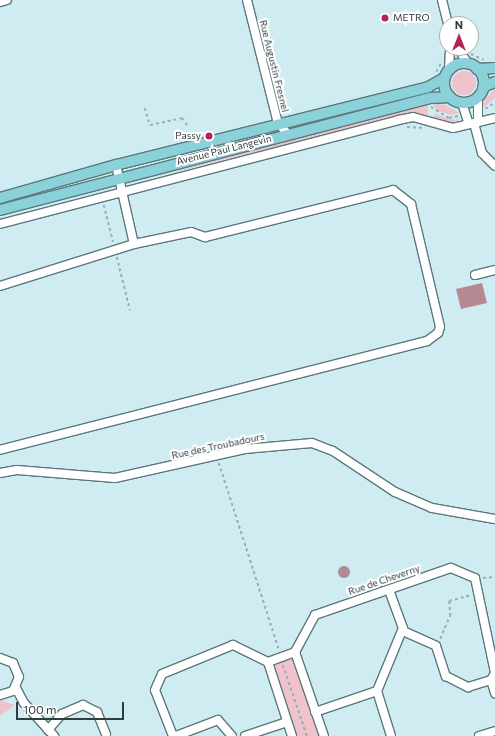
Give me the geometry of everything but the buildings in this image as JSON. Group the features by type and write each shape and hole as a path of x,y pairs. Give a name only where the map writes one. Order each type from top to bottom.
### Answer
{"main road":[{"path":"493,64 473,66 447,74 450,97 462,103 478,97 483,87 495,82"},
{"path":"473,66 483,87"},
{"name":"Avenue Paul Langevin","path":"0,198 116,165 428,87 447,74"},
{"name":"Avenue Paul Langevin","path":"0,210 119,177 430,98 450,97"}],"street":[{"path":"0,2 7,0"},
{"name":"Rue Augustin Fresnel","path":"247,0 278,124 288,134"},
{"path":"442,0 446,16"},
{"path":"447,74 449,56"},
{"path":"465,56 473,66"},
{"path":"474,123 478,97"},
{"path":"462,103 474,123 482,153 495,166"},
{"path":"0,224 122,190 398,120 414,117 444,127 474,123 495,118"},
{"path":"116,165 134,244"},
{"path":"0,286 134,244 192,232 205,238 393,190 411,204 439,319 438,334 427,341 0,450"},
{"path":"475,275 495,270"},
{"name":"Rue des Troubadours","path":"0,473 17,470 115,478 216,455 293,442 312,443 333,451 395,492 432,508 495,520"},
{"name":"Rue de Cheverny","path":"295,652 315,615 371,593 389,590 447,568 475,578"},
{"path":"403,631 436,646 446,676 468,687 491,680 495,673 475,578"},
{"path":"389,590 403,631 377,691 391,736"},
{"path":"232,736 218,720 172,734 155,690 162,674 233,645 268,662 295,652 324,736"},
{"path":"0,658 17,667 20,677 16,688 4,695"},
{"path":"268,662 292,736"},
{"path":"491,680 495,693"},
{"path":"16,688 24,703 51,733 62,714 83,706 97,712 106,734"},
{"path":"315,712 377,691"},
{"path":"4,695 24,703"},
{"path":"245,736 287,722"},
{"path":"479,736 495,730"}],"path":[{"path":"478,56 493,64"},
{"path":"433,75 444,57"},
{"path":"482,111 495,102"},
{"path":"430,103 433,110 449,118 461,115"},
{"path":"145,108 150,125 182,118 187,125"},
{"path":"216,455 307,736"},
{"path":"475,578 495,578"},
{"path":"436,646 450,616 449,601 478,593"}],"shaded area":[{"path":"464,71 472,75 476,83 472,91 464,95 456,91 452,83 456,75"},
{"path":"495,88 495,98 482,109 482,104"},
{"path":"427,92 292,130 289,124"},
{"path":"428,103 427,118 410,114 132,182"},
{"path":"432,103 445,105 460,113 450,115 437,110"},
{"path":"435,114 454,120 462,118 450,124 432,119"},
{"path":"482,283 487,303 461,309 456,289"},
{"path":"344,566 348,568 350,572 348,576 344,578 340,576 338,572 340,568"},
{"path":"295,652 324,736 292,736 268,662"},
{"path":"0,700 15,705 0,716"}],"place":[{"name":"METRO","path":"385,18"},
{"name":"Passy","path":"209,136"}]}
